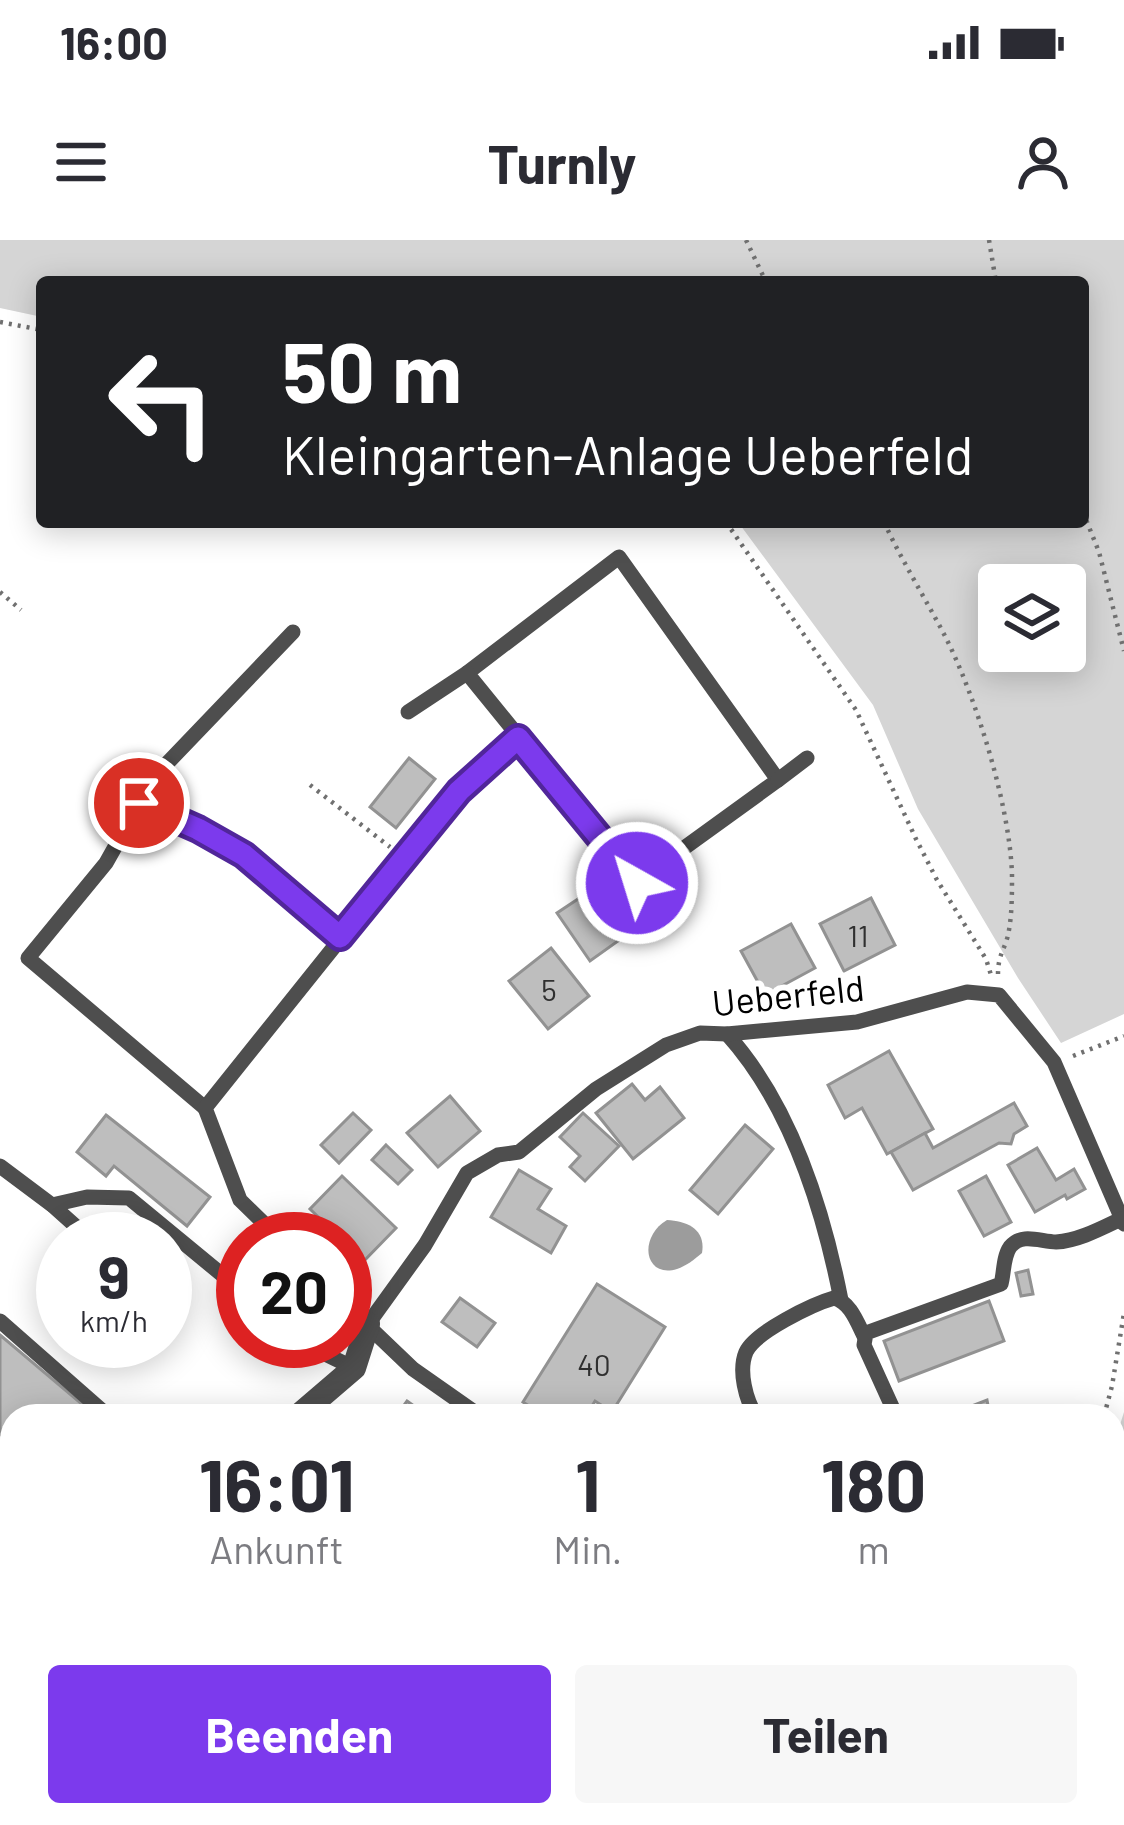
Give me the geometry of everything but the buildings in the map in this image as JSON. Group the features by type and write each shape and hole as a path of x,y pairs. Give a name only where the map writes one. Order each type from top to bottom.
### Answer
{"street":[{"path":"312,1404 354,1368"}],"lane":[{"path":"408,712 619,557 778,780"},
{"path":"252,1212 240,1200 205,1108 28,958 106,863 155,776 293,632"},
{"path":"466,673 637,883 807,758"},
{"path":"205,1108 459,791 518,738"},
{"path":"139,803 244,855 340,937"},
{"name":"Ueberfeld","path":"372,1318 425,1245 467,1173 498,1155 519,1152 596,1089 666,1045 700,1033 857,1022 967,992 997,993"},
{"path":"864,1336 1001,1284 1009,1249 1018,1240 1067,1240 1123,1222 1054,1062 997,993"},
{"path":"727,1034 749,1059 782,1115 823,1217 841,1300 864,1336 890,1404"},
{"path":"0,1166 60,1212"},
{"path":"52,1205 87,1197 129,1198 216,1270"},
{"path":"749,1404 745,1387 747,1349 794,1316 826,1300 841,1300"},
{"path":"0,1321 94,1404"},
{"path":"372,1328 413,1369 463,1404"}],"path":[{"path":"746,240 763,276"},
{"path":"989,240 995,276"},
{"path":"0,322 36,329"},
{"path":"1089,527 1124,651"},
{"path":"730,528 856,710 937,880 986,959 997,993"},
{"path":"887,528 947,640 994,772 1012,872 1009,929 998,956 997,993"},
{"path":"0,592 21,610"},
{"path":"310,785 404,858"},
{"path":"1054,1062 1124,1036"},
{"path":"1107,1404 1124,1313"}],"shaded area":[{"path":"0,240 1124,240 1124,1014 1061,1043 918,809 873,705 742,528 1089,528 1089,276 36,276 36,316 0,308"},
{"path":"667,1220 694,1228 703,1245 702,1253 690,1262 666,1270 652,1262 649,1246"}],"route":[{"path":"139,803 244,855 340,937 459,791 518,738 637,883"}]}
